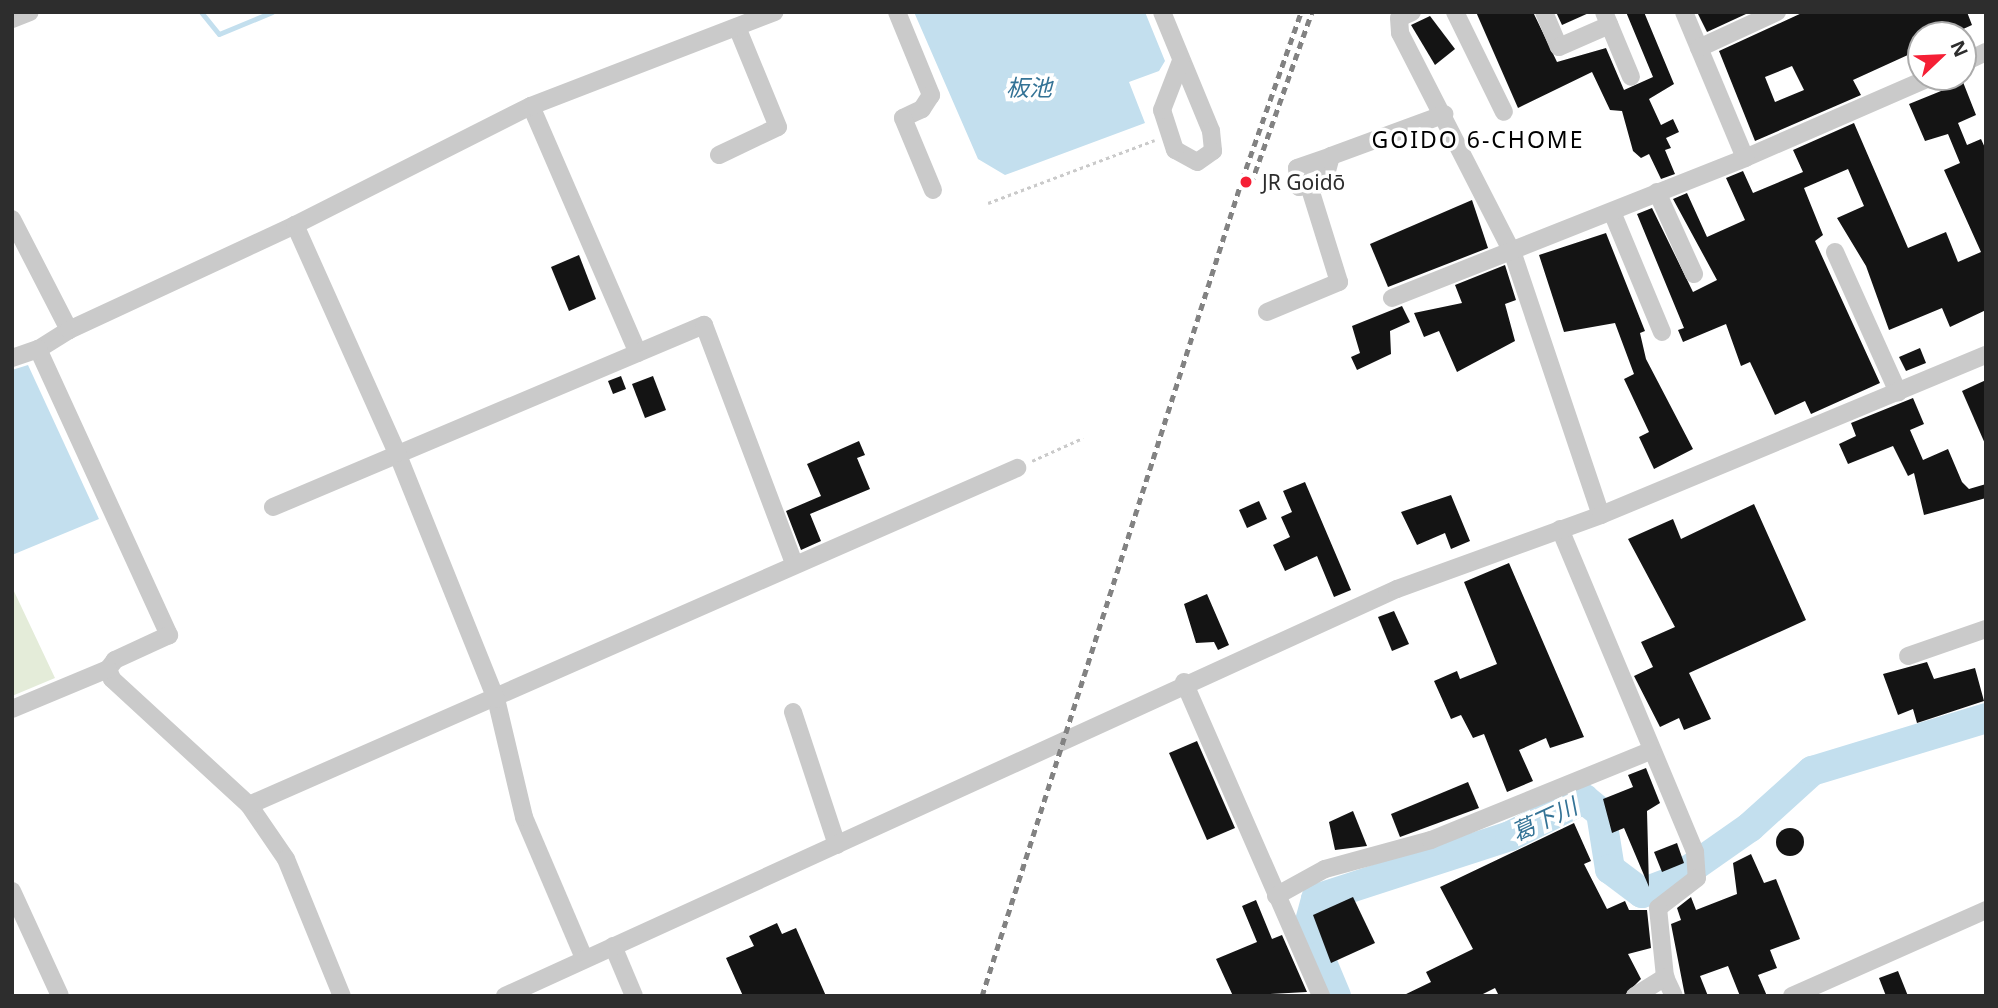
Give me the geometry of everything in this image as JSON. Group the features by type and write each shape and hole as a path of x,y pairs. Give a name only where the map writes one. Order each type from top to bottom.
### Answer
{"street":[{"path":"12,19 30,12"},
{"path":"12,358 38,349 69,330 295,225 531,106 775,12"},
{"path":"897,12 931,94 922,109 902,118 933,190"},
{"path":"1162,12 1213,142 1213,151 1197,162 1175,150 1162,110 1181,61"},
{"path":"1412,12 1399,18 1400,33 1445,114 1513,254 1601,515"},
{"path":"1455,12 1504,112"},
{"path":"1544,12 1559,47 1607,19 1631,77"},
{"path":"1684,12 1745,158"},
{"path":"1699,48 1777,12"},
{"path":"719,155 778,127 737,27"},
{"path":"1392,298 1513,254 1907,87"},
{"path":"531,106 638,353"},
{"path":"1331,156 1324,183 1310,189 1298,187 1297,168 1445,114"},
{"path":"1267,313 1339,282 1310,189"},
{"path":"1657,191 1694,274"},
{"path":"1612,212 1662,332"},
{"path":"12,219 69,330"},
{"path":"295,225 397,453 496,699 524,817 584,958"},
{"path":"1835,252 1898,392"},
{"path":"273,507 704,325 794,563"},
{"path":"12,709 108,669 169,635 38,349"},
{"path":"505,996 584,958 1064,746 1184,682 1397,589 1601,515 1986,355"},
{"path":"249,806 496,699 794,563 1017,468"},
{"path":"1560,529 1650,751 1695,852 1698,878 1658,908 1665,978 1674,996"},
{"path":"1908,656 1986,629"},
{"path":"108,669 249,806 286,859 342,996"},
{"path":"1184,682 1321,996"},
{"path":"793,712 837,845"},
{"path":"1276,896 1325,869 1431,840 1650,751"},
{"path":"12,891 60,996"},
{"path":"1804,993 1986,910"},
{"path":"613,946 634,996"},
{"path":"1634,996 1665,978"}],"path":[{"path":"988,204 1148,140"},
{"path":"1017,468 1083,438"}],"green space":[{"path":"12,587 55,678 12,696"}],"water":[{"name":"板池","path":"914,12 1145,12 1165,61 1159,71 1129,82 1145,123 1005,175 978,159"},
{"path":"28,365 99,519 12,555 12,370"}],"building":[{"path":"1476,12 1533,12 1557,62 1606,48 1624,90 1653,77 1626,12 1644,12 1674,84 1649,99 1661,125 1673,119 1679,132 1666,138 1671,148 1665,150 1675,174 1661,179 1649,154 1641,158 1633,151 1622,111 1610,110 1592,72 1518,108"},
{"path":"1556,12 1591,12 1562,25"},
{"path":"1697,12 1745,12 1746,14 1707,32"},
{"path":"1804,12 1967,12 1970,21 1907,21 1907,55 1853,80 1861,95 1755,141 1719,51","holes":["1792,66 1804,90 1775,102 1765,77"]},
{"path":"1430,16 1455,49 1435,65 1411,25"},
{"path":"1941,91 1967,91 1976,115 1958,123 1967,145 1981,139 1986,150 1986,310 1950,327 1942,308 1889,330 1866,266 1837,218 1864,206 1848,169 1804,188 1823,235 1815,241 1880,383 1811,414 1805,401 1775,415 1750,362 1741,366 1726,324 1683,342 1678,330 1684,328 1637,214 1652,208 1693,292 1717,280 1673,199 1687,193 1707,237 1745,220 1726,178 1743,171 1753,193 1803,172 1793,150 1854,123 1908,248 1946,232 1958,262 1981,252 1944,170 1960,163 1948,134 1925,141 1909,104"},
{"path":"1472,200 1488,248 1388,287 1370,244"},
{"path":"1606,233 1645,331 1640,333 1646,359 1693,449 1654,469 1639,437 1649,432 1624,379 1634,374 1615,323 1564,332 1539,255"},
{"path":"579,255 596,299 569,311 551,267"},
{"path":"1505,265 1516,300 1505,304 1515,341 1457,372 1439,331 1424,337 1414,313 1462,303 1455,285"},
{"path":"1402,306 1410,322 1390,331 1391,354 1357,370 1351,357 1360,353 1352,326"},
{"path":"1920,348 1926,363 1906,371 1899,357"},
{"path":"621,376 626,389 613,394 608,381"},
{"path":"653,376 666,410 645,418 632,384"},
{"path":"1986,380 1986,446 1962,391"},
{"path":"1913,398 1924,424 1910,430 1923,460 1948,449 1962,482 1969,489 1986,484 1986,498 1924,515 1914,473 1908,476 1893,446 1848,464 1839,444 1856,436 1851,423"},
{"path":"859,441 865,455 857,458 870,489 810,514 821,541 801,550 786,511 821,496 807,464"},
{"path":"1305,482 1351,590 1334,597 1317,556 1285,571 1273,545 1290,537 1281,517 1292,512 1283,491"},
{"path":"1451,495 1470,541 1451,549 1445,533 1417,545 1401,512"},
{"path":"1259,501 1267,519 1247,528 1239,510"},
{"path":"1754,504 1806,620 1689,673 1711,719 1684,730 1679,718 1660,727 1634,676 1653,667 1641,642 1675,627 1628,539 1673,519 1681,539"},
{"path":"1509,563 1584,737 1550,748 1546,738 1519,750 1533,781 1507,792 1484,734 1473,738 1461,715 1451,719 1434,681 1457,671 1460,679 1497,664 1464,582"},
{"path":"1207,594 1229,645 1218,650 1214,642 1196,643 1184,604"},
{"path":"1394,611 1409,644 1392,651 1378,617"},
{"path":"1927,662 1934,679 1975,668 1984,701 1917,723 1913,709 1898,715 1883,674"},
{"path":"1197,741 1235,828 1207,840 1169,753"},
{"path":"1646,768 1660,803 1647,811 1649,887 1624,828 1612,833 1603,799 1633,787 1628,775"},
{"path":"1468,782 1479,808 1400,837 1391,814"},
{"path":"1353,811 1367,846 1335,850 1329,822"},
{"path":"1574,823 1591,861 1584,864 1607,909 1625,901 1629,910 1647,910 1651,948 1628,954 1641,979 1624,996 1499,996 1495,988 1479,996 1402,996 1431,982 1426,972 1473,949 1440,887"},
{"path":"1790,828 1800,832 1804,842 1800,852 1790,856 1780,852 1776,842 1780,832"},
{"path":"1677,843 1684,863 1662,872 1654,852"},
{"path":"1751,854 1764,883 1776,879 1800,939 1770,950 1777,968 1758,975 1767,996 1740,996 1728,966 1700,976 1708,996 1685,996 1671,924 1681,920 1677,908 1691,897 1696,910 1737,894 1733,863"},
{"path":"1353,897 1375,943 1331,963 1313,915"},
{"path":"1256,900 1272,939 1282,935 1307,992 1233,996 1216,959 1257,942 1242,906"},
{"path":"777,923 782,934 796,928 826,996 743,996 726,958 754,946 749,936"},
{"path":"1898,971 1908,996 1886,996 1879,978"}],"waterway":[{"path":"201,12 219,34 272,12"},
{"name":"葛下川","path":"1336,996 1308,929 1316,899 1510,836 1584,799 1601,813 1610,869 1642,893 1673,881 1750,827 1812,771 1986,718"}],"railway":[{"path":"982,996 1242,180 1301,12"},
{"path":"1251,184 1312,12"}],"place":[{"name":"JR Goidō","path":"1246,182"}],"district":[{"name":"GOIDO 6-CHOME","path":"1478,139"}]}
